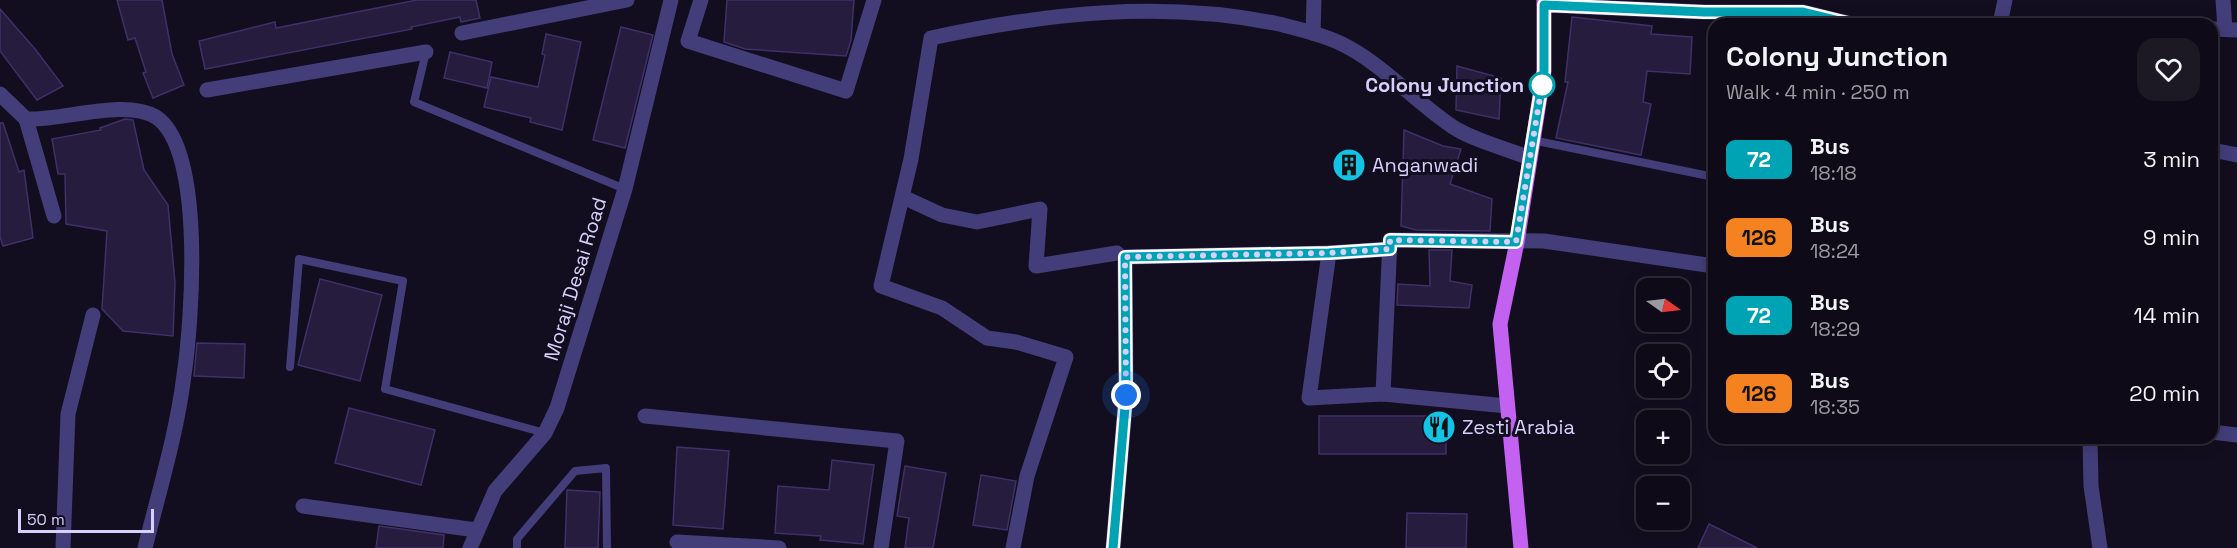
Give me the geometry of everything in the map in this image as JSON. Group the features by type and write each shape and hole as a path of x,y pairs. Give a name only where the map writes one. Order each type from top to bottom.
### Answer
{"main road":[{"path":"1521,548 1500,324 1544,71 1544,2"}],"street":[{"path":"462,33 627,0"},
{"name":"Moraji Desai Road","path":"470,548 495,491 544,433 557,408 625,189 671,0"},
{"path":"701,0 688,41 846,91 874,0"},
{"path":"1313,33 1314,0"},
{"path":"2001,18 2005,0"},
{"path":"2223,0 2225,29"},
{"path":"1544,2 1704,12 1803,12 1828,18"},
{"path":"1013,548 1027,476 1066,357 1016,342 987,338 942,308 883,289 881,285 903,197 930,40 1062,15 1118,8 1219,12 1313,33 1339,42 1370,61 1456,128 1529,158"},
{"path":"207,90 426,52"},
{"path":"0,94 26,119 54,216"},
{"path":"26,119 45,120 128,110 154,116 171,130 180,152 190,216 191,296 184,376 145,548"},
{"path":"2218,151 2237,155"},
{"path":"903,197 942,215 977,222 1040,209 1036,266 1117,253"},
{"path":"1383,394 1390,240 1544,241 1708,265"},
{"path":"1113,548 1126,395 1125,257 1329,253 1390,249"},
{"path":"1329,253 1309,398 1383,394 1507,406"},
{"path":"63,548 68,414 93,315"},
{"path":"645,416 897,441 881,548"},
{"path":"2218,433 2237,435"},
{"path":"2090,444 2091,486 2100,548"},
{"path":"303,506 476,530"},
{"path":"676,542 779,548"}],"lane":[{"path":"426,52 414,102 625,189"},
{"path":"1532,140 1708,176"},
{"path":"290,367 299,259 403,281 385,389 544,433"},
{"path":"517,548 517,539 576,471 606,468 607,548"}],"building":[{"path":"117,0 162,0 172,54 184,85 153,98 143,73 146,72 135,38 128,40"},
{"path":"417,0 476,0 480,18 461,22 460,17 411,27 412,29 205,69 199,41 275,22 276,28"},
{"path":"727,0 854,0 851,40 846,56 745,49 724,42"},
{"path":"0,9 63,86 37,100 0,51"},
{"path":"1572,17 1652,26 1651,34 1692,37 1690,74 1647,71 1643,102 1651,104 1641,155 1556,138 1568,82 1565,82"},
{"path":"621,27 653,35 625,148 593,140"},
{"path":"546,34 581,42 562,130 530,122 531,118 484,107 491,77 538,87 545,55 542,54"},
{"path":"450,52 492,62 487,88 444,78"},
{"path":"1457,66 1501,78 1499,119 1456,110"},
{"path":"125,119 133,120 144,170 168,205 175,283 173,336 123,331 102,309 107,231 66,224 65,174 58,174 52,139 101,130 100,128"},
{"path":"0,123 3,123 19,172 24,170 33,238 3,246 0,237"},
{"path":"1404,130 1443,146 1461,149 1450,184 1492,199 1490,231 1416,230 1401,226"},
{"path":"1429,250 1452,250 1450,281 1472,285 1469,308 1397,305 1398,284 1430,286"},
{"path":"320,279 382,295 360,381 298,365"},
{"path":"197,343 245,344 244,378 194,376"},
{"path":"349,408 435,430 421,485 335,463"},
{"path":"1319,416 1446,416 1446,454 1319,454"},
{"path":"677,447 729,451 723,529 673,525"},
{"path":"832,460 874,465 863,544 820,540 821,536 775,533 778,486 829,490"},
{"path":"905,466 946,473 933,548 905,548 909,518 897,516"},
{"path":"981,475 1016,481 1007,530 973,525"},
{"path":"567,490 600,492 598,548 565,548"},
{"path":"1407,513 1467,514 1466,548 1406,548"},
{"path":"1709,524 1757,548 1698,548"},
{"path":"379,526 444,535 443,548 376,548"}],"bus line":[{"name":"72","path":"1113,548 1126,395 1125,257 1329,253 1390,249 1390,240 1516,242 1544,71 1544,5 1704,12 1803,12 1828,18"}],"place":[{"name":"Colony Junction","path":"1542,85"},
{"name":"Anganwadi","path":"1349,165"},
{"name":"Zesti Arabia","path":"1439,427"}],"route":[{"path":"1126,395 1125,257 1329,253 1390,249 1390,240 1516,242 1542,85"}]}
